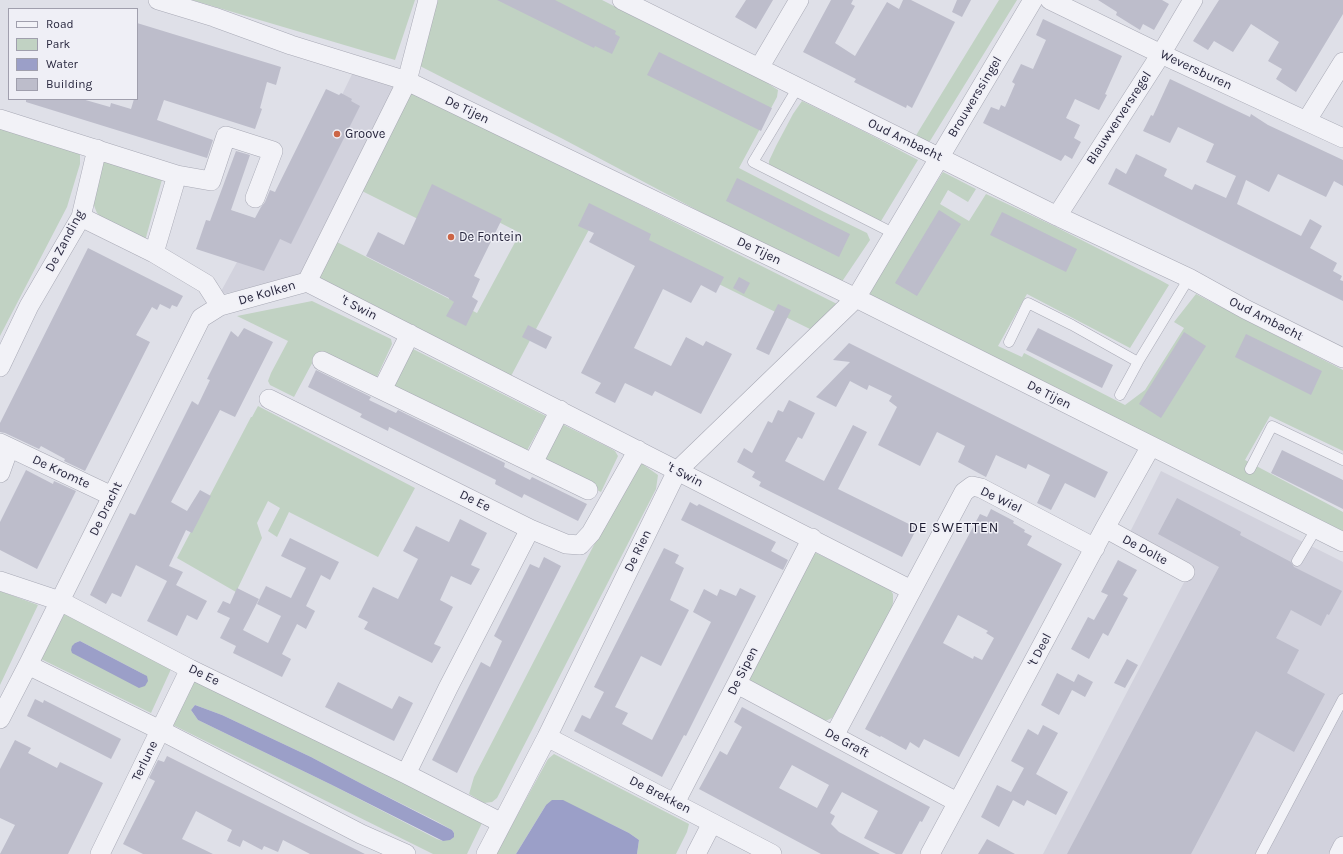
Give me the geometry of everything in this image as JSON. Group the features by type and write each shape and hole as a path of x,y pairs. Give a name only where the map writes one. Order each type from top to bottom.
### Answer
{"street":[{"name":"De Tijen","path":"158,0 290,45 407,81 856,298 1343,542"},
{"name":"De Kolken","path":"220,306 307,282 407,81 428,0"},
{"name":"Oud Ambacht","path":"622,0 1057,216 1189,278 1245,309 1343,358"},
{"path":"759,68 799,0"},
{"name":"Brouwerssingel","path":"856,298 896,234 1033,0"},
{"name":"Weversburen","path":"1050,0 1161,54 1307,120 1343,138"},
{"name":"Blauwverversregel","path":"1057,216 1161,54 1193,0"},
{"path":"1307,120 1343,62"},
{"path":"0,119 177,175 211,181 226,136 273,151 255,198"},
{"name":"De Zanding","path":"0,367 29,306 81,217 97,149"},
{"path":"154,253 177,175"},
{"path":"81,217 154,253 206,284 220,306"},
{"name":"'t Swin","path":"307,282 677,471 812,538"},
{"name":"De Rien","path":"486,854 547,737 677,471 856,298"},
{"name":"De Dracht","path":"0,719 5,698 28,665 201,318 220,306"},
{"path":"382,390 410,334"},
{"path":"322,361 588,490"},
{"name":"De Ee","path":"269,399 530,528 566,544 580,545 591,533 638,450"},
{"path":"533,463 560,410"},
{"name":"De Kromte","path":"0,473 5,445 112,496"},
{"name":"'t Deel","path":"930,854 1105,528 1151,446"},
{"name":"De Wiel","path":"834,736 964,492 972,486 981,488 1095,548"},
{"path":"406,774 448,688 530,528"},
{"name":"De Dolte","path":"1105,528 1185,572"},
{"path":"812,538 911,590"},
{"name":"De Sipen","path":"675,803 812,538"},
{"name":"De Ee","path":"0,581 60,601 190,669 406,774 502,823"},
{"path":"28,665 160,730 361,834 406,854"},
{"name":"Terlune","path":"100,854 190,669"},
{"name":"De Graft","path":"737,684 957,802"},
{"name":"De Brekken","path":"547,737 772,854"},
{"path":"696,854 712,823"},
{"path":"1339,854 1343,846"}],"lane":[{"path":"798,87 754,162 896,234"},
{"path":"1120,395 1138,362 1189,278"},
{"path":"1009,342 1028,303 1072,325 1138,362"},
{"path":"1250,469 1272,426 1343,460"},
{"path":"1298,562 1316,529"},
{"path":"1261,854 1343,699"}],"shaded area":[{"path":"354,70 397,86 303,276 219,295 248,242 266,252"},
{"path":"1161,471 1343,562 1343,854 1043,854 1193,565 1130,532"}],"green space":[{"path":"192,0 415,0 395,60"},
{"path":"438,0 602,0 758,77 778,90 777,97 739,168 867,233 870,240 841,283 710,217 563,139 416,64"},
{"path":"999,0 1017,0 930,141 921,141 915,137"},
{"path":"408,88 843,307 816,332 593,222 511,376 314,278 333,240 477,313 520,233 448,196 432,226 360,190"},
{"path":"802,101 918,160 878,226 769,167 769,161 776,146 793,114"},
{"path":"0,123 77,150 80,155 80,164 67,207 0,336"},
{"path":"107,157 163,176 145,241 105,221 97,213 91,198 101,164"},
{"path":"943,172 976,189 968,202 948,190 940,204 969,221 986,194 1054,226 1169,285 1130,348 1027,294 998,346 1022,357 1024,353 1125,405 1145,390 1184,328 1174,322 1196,294 1343,370 1343,451 1270,416 1245,460 1343,512 1343,535 867,297 869,289"},
{"path":"312,301 391,339 392,344 376,379 318,352 294,397 270,385 268,381 271,373 288,341 237,316"},
{"path":"413,349 546,416 525,454 388,385 408,351"},
{"path":"258,406 415,488 378,557 289,512 277,537 268,531 280,508 268,501 257,523 262,538 236,592 177,558"},
{"path":"562,424 615,451 618,456 601,492 541,463"},
{"path":"641,463 658,475 656,489 497,798 492,802 484,803 469,794 474,777 597,539"},
{"path":"816,553 890,589 893,594 892,607 851,687 832,718 823,722 750,682 747,676 811,554"},
{"path":"0,591 38,605 0,685"},
{"path":"65,613 172,667 151,713 41,659","holes":["80,641 147,676 75,643"]},
{"path":"189,676 461,810 482,823 467,854 433,854 165,721","holes":["195,705 222,715 311,757 436,821 452,830 454,833 443,841 437,839 332,785 198,720 191,710"]},
{"path":"554,754 689,824 687,832 676,854 637,854 639,840 629,833 605,821 546,805 516,854 496,854 548,759"}],"water":[{"path":"80,641 147,676 148,681 145,686 139,688 72,653 72,646"},
{"path":"195,705 222,715 311,757 452,830 454,837 450,840 443,841 198,720 191,710"},
{"path":"552,800 563,800 629,833 639,840 637,854 516,854 546,805"}],"building":[{"path":"497,0 555,0 616,31 615,34 620,37 612,54 595,46 594,48"},
{"path":"746,0 773,0 756,29 735,17"},
{"path":"831,0 853,0 851,4 855,6 835,43 855,56 887,2 899,9 903,0 911,0 955,22 912,108 907,105 906,108 854,82 856,79 803,52"},
{"path":"957,0 971,0 962,17 952,12"},
{"path":"1098,0 1162,0 1169,4 1154,30 1143,24 1140,30 1116,15 1117,12"},
{"path":"1219,0 1343,0 1343,14 1296,92 1276,79 1282,69 1268,61 1279,42 1251,24 1233,52 1214,41 1208,50 1193,41"},
{"path":"1043,19 1122,56 1105,94 1107,95 1099,110 1075,99 1066,118 1080,125 1074,138 1081,142 1072,159 1065,155 1061,161 983,123 991,107 999,110 1001,105 1005,107 1015,84 1012,82 1021,64 1033,69 1046,40 1036,35"},
{"path":"138,23 281,67 276,85 267,82 260,108 262,109 255,129 164,100 157,120 213,140 207,158 26,102 26,100 86,100 110,107 111,103 131,109 134,100 138,100"},
{"path":"659,52 772,108 761,131 647,75"},
{"path":"1170,79 1250,117 1251,114 1268,125 1343,160 1343,186 1334,181 1326,197 1278,174 1269,192 1246,180 1237,204 1301,236 1310,219 1322,226 1310,248 1337,263 1333,271 1342,276 1340,280 1343,281 1343,301 1108,184 1116,168 1126,174 1136,154 1167,169 1164,176 1192,190 1195,184 1226,198 1236,176 1206,162 1214,144 1178,127 1170,143 1143,131 1151,115 1153,116"},
{"path":"326,89 339,95 341,93 352,99 351,101 360,106 291,244 280,239 264,271 196,249 206,220 210,221 236,151 250,155 231,210 255,218 265,202 270,190 275,192"},
{"path":"737,178 850,234 839,257 726,201"},
{"name":"De Fontein","path":"432,184 502,219 474,276 480,279 472,297 478,301 466,326 446,316 454,302 449,298 366,256 378,232 404,245"},
{"path":"589,203 651,234 649,240 724,277 716,293 701,285 691,303 663,289 634,348 671,366 686,337 703,346 706,341 732,354 701,414 655,391 652,396 625,383 615,403 595,393 601,383 581,373 635,266 589,242 594,233 578,226"},
{"path":"939,210 961,224 917,296 895,283"},
{"path":"1002,212 1077,249 1066,272 990,235"},
{"path":"88,248 183,296 177,307 172,305 170,309 160,304 157,310 152,307 136,335 150,342 85,471 64,461 65,459 41,446 39,449 0,432 0,423"},
{"path":"739,277 750,283 744,294 733,288"},
{"path":"778,304 791,310 769,355 756,349"},
{"path":"528,325 552,337 546,349 522,337"},
{"path":"244,328 273,342 235,417 220,410 171,502 187,511 200,490 211,496 192,533 186,530 169,566 183,572 176,585 207,601 197,620 187,615 177,636 147,621 167,581 136,565 121,597 112,593 106,604 90,595 130,513 135,515 192,401 198,405 210,380 207,379 231,331 238,337"},
{"path":"1038,328 1113,365 1102,388 1026,350"},
{"path":"1184,332 1206,346 1161,418 1139,404"},
{"path":"1246,334 1322,371 1311,395 1235,357"},
{"path":"849,343 1108,472 1095,498 1065,483 1051,510 1037,503 1050,475 1028,464 1026,469 996,455 986,477 958,462 965,446 937,432 920,466 878,445 897,407 889,401 892,396 869,385 867,390 850,381 836,407 816,397 850,362 833,360"},
{"path":"316,370 371,397 369,400 396,413 398,410 505,463 504,467 530,480 532,477 587,504 578,521 524,494 522,498 495,484 496,480 389,427 388,431 360,417 362,414 308,387"},
{"path":"789,400 815,413 802,439 798,437 785,461 824,481 853,425 867,432 838,489 917,528 902,557 759,486 761,482 752,477 755,472 737,462 744,448 752,453 768,421 772,423 778,410 783,412"},
{"path":"1282,450 1343,480 1343,509 1271,473"},
{"path":"26,470 53,484 54,481 76,491 37,569 0,550 0,522"},
{"path":"1177,498 1241,532 1240,535 1291,562 1294,567 1342,591 1329,615 1327,614 1321,626 1291,610 1276,638 1299,650 1287,673 1325,694 1294,752 1256,731 1191,854 1067,854 1219,567 1158,534"},
{"path":"690,502 697,506 699,504 776,542 771,551 788,560 783,570 681,520"},
{"path":"991,509 1014,521 1013,523 1025,530 1024,532 1032,536 1027,545 1062,564 959,757 924,739 919,748 910,742 906,750 865,729 980,514 987,517","holes":["958,615 988,631 986,633 994,638 982,660 974,656 973,659 943,643"]},
{"path":"460,519 487,533 471,565 480,569 471,585 451,576 440,600 453,607 434,644 441,647 432,663 364,629 368,622 358,617 373,587 398,599 418,559 403,551 416,526 449,542"},
{"path":"290,538 339,562 330,580 321,575 306,606 315,611 306,629 297,624 282,654 291,659 282,677 233,653 236,646 220,638 230,618 217,612 223,601 230,604 237,588 259,599 243,630 268,643 281,616 257,604 266,586 291,598 306,568 281,556"},
{"path":"664,548 679,555 675,563 684,568 670,600 689,610 661,666 641,656 615,707 628,713 622,724 652,740 711,622 693,612 704,589 717,596 720,589 736,596 740,588 756,596 686,736 684,735 662,777 574,731 582,715 590,719 604,692 594,687"},
{"path":"544,557 561,566 457,773 432,760 481,662 490,667 502,641 494,636 530,564 539,568"},
{"path":"1118,560 1137,570 1123,595 1128,598 1108,636 1103,633 1089,659 1071,649 1088,617 1094,620 1108,595 1101,592"},
{"path":"1127,659 1138,665 1125,688 1114,683"},
{"path":"1057,673 1074,682 1078,674 1093,682 1085,697 1072,690 1059,715 1041,705"},
{"path":"338,682 392,709 399,696 413,703 394,741 325,707"},
{"path":"35,699 43,703 44,700 121,739 111,759 27,716"},
{"path":"742,707 930,807 922,822 920,821 902,854 896,854 864,838 878,811 842,792 830,813 835,816 831,824 839,832 880,854 821,854 699,789 720,751 727,755 742,727 734,722","holes":["792,765 829,785 817,808 779,788"]},
{"path":"1043,725 1058,733 1036,774 1068,792 1056,815 1027,800 1024,806 1013,800 999,827 981,817 997,785 1011,792 1024,768 1011,761 1028,729 1038,735"},
{"path":"15,740 31,748 28,753 57,768 60,762 103,783 68,854 0,854 15,825 0,818 0,769"},
{"path":"167,756 365,854 310,854 283,840 278,852 264,846 262,850 243,840 240,847 227,841 232,830 196,811 182,839 213,854 143,854 123,844 155,781 149,778 158,760 164,762"},
{"path":"987,839 1015,854 978,854"}],"place":[{"name":"Groove","path":"337,134"},
{"name":"De Fontein","path":"451,237"}],"district":[{"name":"DE SWETTEN","path":"954,528"}]}
